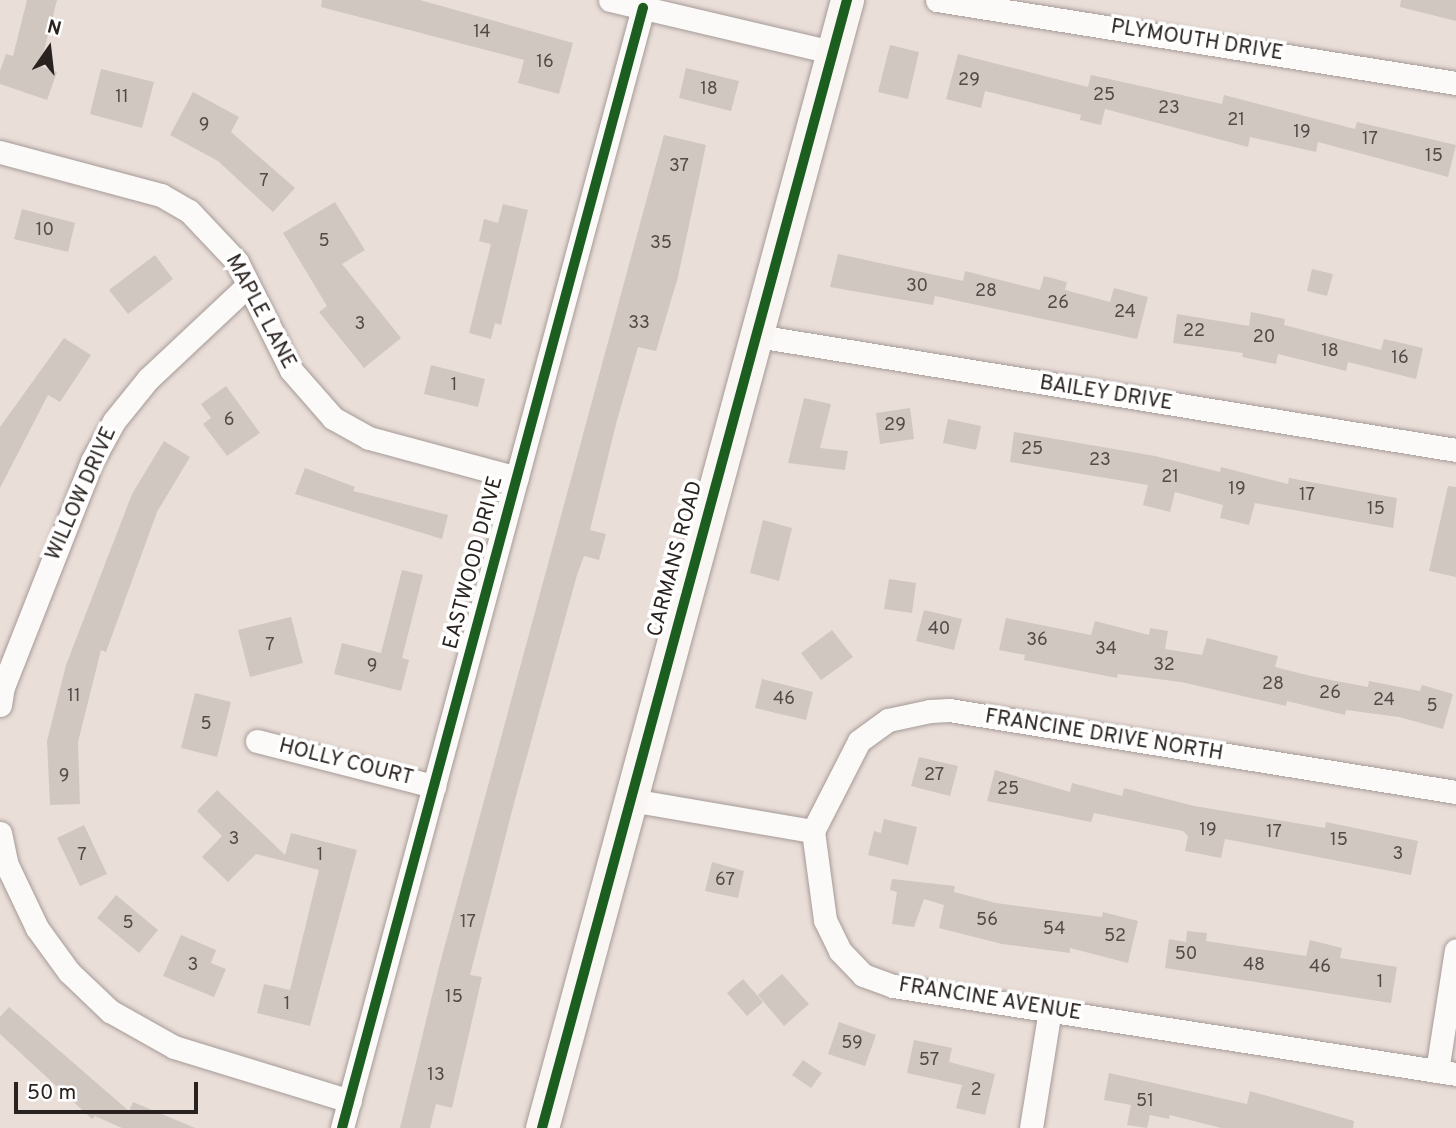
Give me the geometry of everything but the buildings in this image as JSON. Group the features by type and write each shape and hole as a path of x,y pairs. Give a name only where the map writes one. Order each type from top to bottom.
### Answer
{"street":[{"path":"610,0 832,52"},
{"name":"CARMANS ROAD","path":"542,1128 847,0"},
{"name":"PLYMOUTH DRIVE","path":"937,0 1456,82"},
{"name":"EASTWOOD DRIVE","path":"342,1128 643,8"},
{"name":"MAPLE LANE","path":"0,152 161,195 189,211 219,238 291,370 333,418 369,438 517,478"},
{"name":"WILLOW DRIVE","path":"0,705 3,687 92,461 114,421 148,379 247,286"},
{"name":"BAILEY DRIVE","path":"757,336 1456,450"},
{"name":"FRANCINE DRIVE NORTH","path":"813,831 859,741 888,720 930,711 949,710 1456,792"},
{"name":"HOLLY COURT","path":"257,741 434,786"},
{"path":"631,800 813,831"},
{"name":"FRANCINE AVENUE","path":"813,831 825,920 840,951 863,975 893,986 1446,1073"},
{"path":"0,833 7,865 37,928 69,972 110,1011 174,1047 350,1101"},
{"path":"1446,1073 1456,950"},
{"path":"1031,1128 1050,1010"}],"cycle path":[{"path":"542,1128 847,0"},
{"path":"342,1128 643,8"}]}
